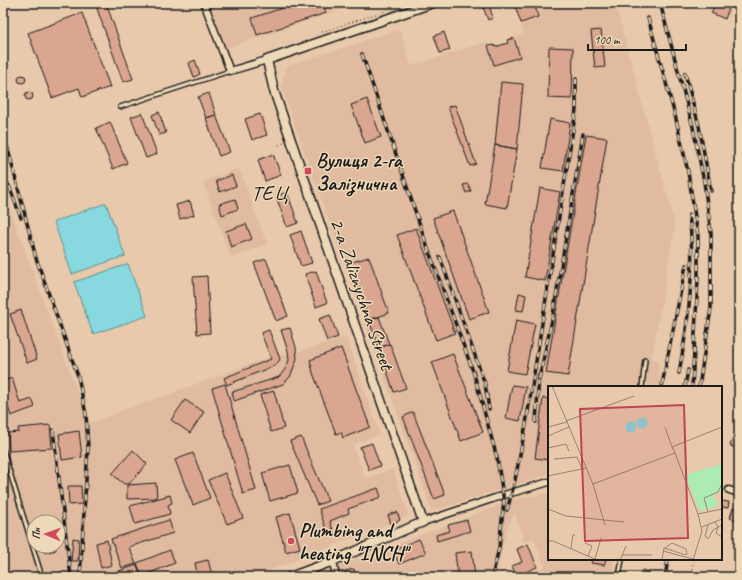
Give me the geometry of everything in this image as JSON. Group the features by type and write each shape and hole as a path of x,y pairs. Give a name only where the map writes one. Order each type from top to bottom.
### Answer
{"street":[{"path":"204,3 230,71 267,60 433,3"},
{"name":"2-a Zaliznychna Street","path":"267,60 274,91 423,522"},
{"path":"290,577 333,561 423,522 504,495 548,482"},
{"path":"729,490 739,493"},
{"path":"333,561 336,577"}],"lane":[{"path":"120,107 230,71"},
{"path":"642,386 645,360"},
{"path":"3,450 42,577"},
{"path":"619,577 622,560"}],"path":[{"path":"322,32 388,10"},
{"path":"690,577 694,560"}],"shaded area":[{"path":"209,3 361,3 226,48"},
{"path":"514,3 615,3 675,225 652,358 659,360 660,386 648,386 649,378 647,386 548,386 548,474 432,511 281,86 287,66 400,29 411,66 486,42 488,46 494,45 495,47 508,43 507,40 524,34"},
{"path":"239,168 267,244 231,258 203,182"},
{"path":"3,191 89,423 267,358 301,351 346,336 380,434 353,445 365,478 393,469 409,516 253,577 3,577"},
{"path":"548,493 548,560 615,560 611,577 521,577 545,567 534,539 524,542 515,513 506,532 496,577 310,577 516,499"}],"water":[{"path":"106,203 125,256 72,274 54,222"},
{"path":"128,264 147,316 93,334 74,282"}],"building":[{"path":"95,3 106,3 133,79 123,82"},
{"path":"298,3 323,3 326,13 257,35 252,18"},
{"path":"514,3 527,3 529,8 535,6 538,17 521,23"},
{"path":"716,3 727,3 726,7 729,8 725,19 711,13"},
{"path":"489,5 493,18 488,20 483,7"},
{"path":"82,13 110,87 82,97 79,88 52,98 28,33"},
{"path":"601,30 605,67 595,68 591,31"},
{"path":"444,32 450,50 440,53 434,36"},
{"path":"514,38 520,57 494,65 488,46 494,45 495,47 508,43 507,40"},
{"path":"549,47 573,48 572,99 548,98"},
{"path":"195,60 200,74 194,77 189,63"},
{"path":"20,75 24,75 26,79 24,83 20,83 18,81 18,77"},
{"path":"501,82 523,84 517,149 495,145"},
{"path":"27,92 31,92 33,96 31,100 27,100 25,98 25,94"},
{"path":"209,93 216,115 206,118 198,97"},
{"path":"367,99 381,137 365,143 351,105"},
{"path":"455,105 476,164 470,166 448,107"},
{"path":"159,112 166,133 159,135 152,115"},
{"path":"142,113 157,154 146,158 131,117"},
{"path":"260,114 267,135 252,140 245,119"},
{"path":"216,115 230,152 219,156 206,118"},
{"path":"550,119 570,123 563,171 542,168"},
{"path":"110,122 127,163 113,169 96,128"},
{"path":"586,135 607,138 568,376 546,373"},
{"path":"495,145 517,149 507,208 485,204"},
{"path":"273,154 281,175 265,181 258,160"},
{"path":"232,175 236,186 220,192 216,181"},
{"path":"468,184 471,191 466,193 463,185"},
{"path":"540,188 560,192 545,281 525,277"},
{"path":"287,192 298,223 287,227 276,196"},
{"path":"235,199 238,209 222,215 219,204"},
{"path":"190,201 194,215 180,219 176,205"},
{"path":"453,211 489,312 469,319 433,218"},
{"path":"246,224 252,239 231,247 226,231"},
{"path":"416,228 455,333 436,340 397,235"},
{"path":"301,231 312,263 301,266 290,235"},
{"path":"369,257 389,313 369,320 349,263"},
{"path":"266,259 288,316 276,321 254,263"},
{"path":"316,271 327,303 316,307 305,274"},
{"path":"207,276 210,333 197,334 193,277"},
{"path":"519,293 526,295 523,311 516,310"},
{"path":"21,310 37,359 27,363 10,314"},
{"path":"330,315 338,337 327,341 319,319"},
{"path":"379,317 389,344 379,348 369,320"},
{"path":"516,320 535,324 525,374 507,371"},
{"path":"290,328 296,347 297,359 290,377 283,384 234,401 232,392 279,377 286,368 289,360 288,351 281,330"},
{"path":"269,330 280,359 276,365 227,385 224,378 271,359 261,333"},
{"path":"390,344 406,388 394,392 379,348"},
{"path":"341,348 370,427 343,438 341,432 336,434 313,373 310,360"},
{"path":"453,354 483,432 461,441 432,362"},
{"path":"12,378 20,403 32,399 35,407 11,416 3,392 3,381"},
{"path":"225,384 256,490 243,494 212,388"},
{"path":"512,385 526,387 520,421 506,418"},
{"path":"274,391 284,428 271,432 260,395"},
{"path":"543,398 548,399 548,460 535,458"},
{"path":"185,400 204,412 190,433 171,420"},
{"path":"413,412 445,495 434,499 403,417"},
{"path":"50,425 52,448 9,451 8,433 19,432 18,428"},
{"path":"79,431 82,457 62,460 59,434"},
{"path":"301,437 328,501 317,505 290,441"},
{"path":"733,438 739,440 739,449 730,446"},
{"path":"372,443 380,466 369,470 360,447"},
{"path":"133,450 147,464 129,484 124,484 112,474"},
{"path":"193,453 210,498 193,505 175,460"},
{"path":"290,465 298,493 270,501 262,473"},
{"path":"225,473 243,518 227,524 208,480"},
{"path":"156,483 157,498 127,499 127,485"},
{"path":"68,486 81,486 82,504 69,505"},
{"path":"378,488 381,497 348,509 349,513 330,521 334,533 328,535 319,509"},
{"path":"170,495 172,503 168,505 170,514 135,524 130,506"},
{"path":"722,501 729,502 728,508 722,507"},
{"path":"733,508 739,510 739,521 730,518"},
{"path":"397,512 400,520 391,524 388,515"},
{"path":"290,513 300,548 286,552 276,517"},
{"path":"169,520 173,533 129,547 136,564 122,568 111,539"},
{"path":"467,520 470,531 437,541 436,535 450,531 448,525"},
{"path":"73,538 79,539 78,561 71,561"},
{"path":"419,539 426,553 399,564 393,550"},
{"path":"107,540 112,565 101,568 96,543"},
{"path":"528,544 537,567 516,576 512,566 522,562 517,549"},
{"path":"170,550 175,563 142,576 137,563"},
{"path":"472,551 475,577 458,577 455,553"},
{"path":"208,560 212,575 198,577 195,563"},
{"path":"592,560 606,560 604,565 591,563"},
{"path":"137,565 141,577 121,577 119,571"},
{"path":"354,569 356,577 346,577 345,571"},
{"path":"642,570 648,572 647,577 639,577"},
{"path":"735,570 739,571 739,577 733,577"},
{"path":"62,572 63,577 50,577 49,575"},
{"path":"565,573 575,575 575,577 564,577"}],"railway":[{"path":"660,3 693,127 704,182 711,233 711,308 699,386"},
{"path":"648,18 676,119 688,172 698,236 698,279 692,386"},
{"path":"362,54 427,246 474,374 497,458 504,501 499,548 492,577"},
{"path":"685,73 699,126 711,191"},
{"path":"507,510 514,485 526,424 576,110 576,79"},
{"path":"539,379 553,315 583,134"},
{"path":"3,135 8,149 36,258 78,376 86,414 88,448 80,577"},
{"path":"3,176 10,188 21,218"},
{"path":"679,373 690,295 692,255 689,215"},
{"path":"440,257 485,384 489,409"},
{"path":"662,385 686,265"},
{"path":"685,386 688,370"},
{"path":"536,422 539,375"},
{"path":"53,430 71,577"},
{"path":"665,577 668,560"}],"place":[{"name":"Вулиця 2-га Залізнична","path":"308,171"},
{"name":"Plumbing and heating \"INCH\"","path":"291,541"}],"district":[{"name":"ТЕЦ","path":"270,193"}]}
